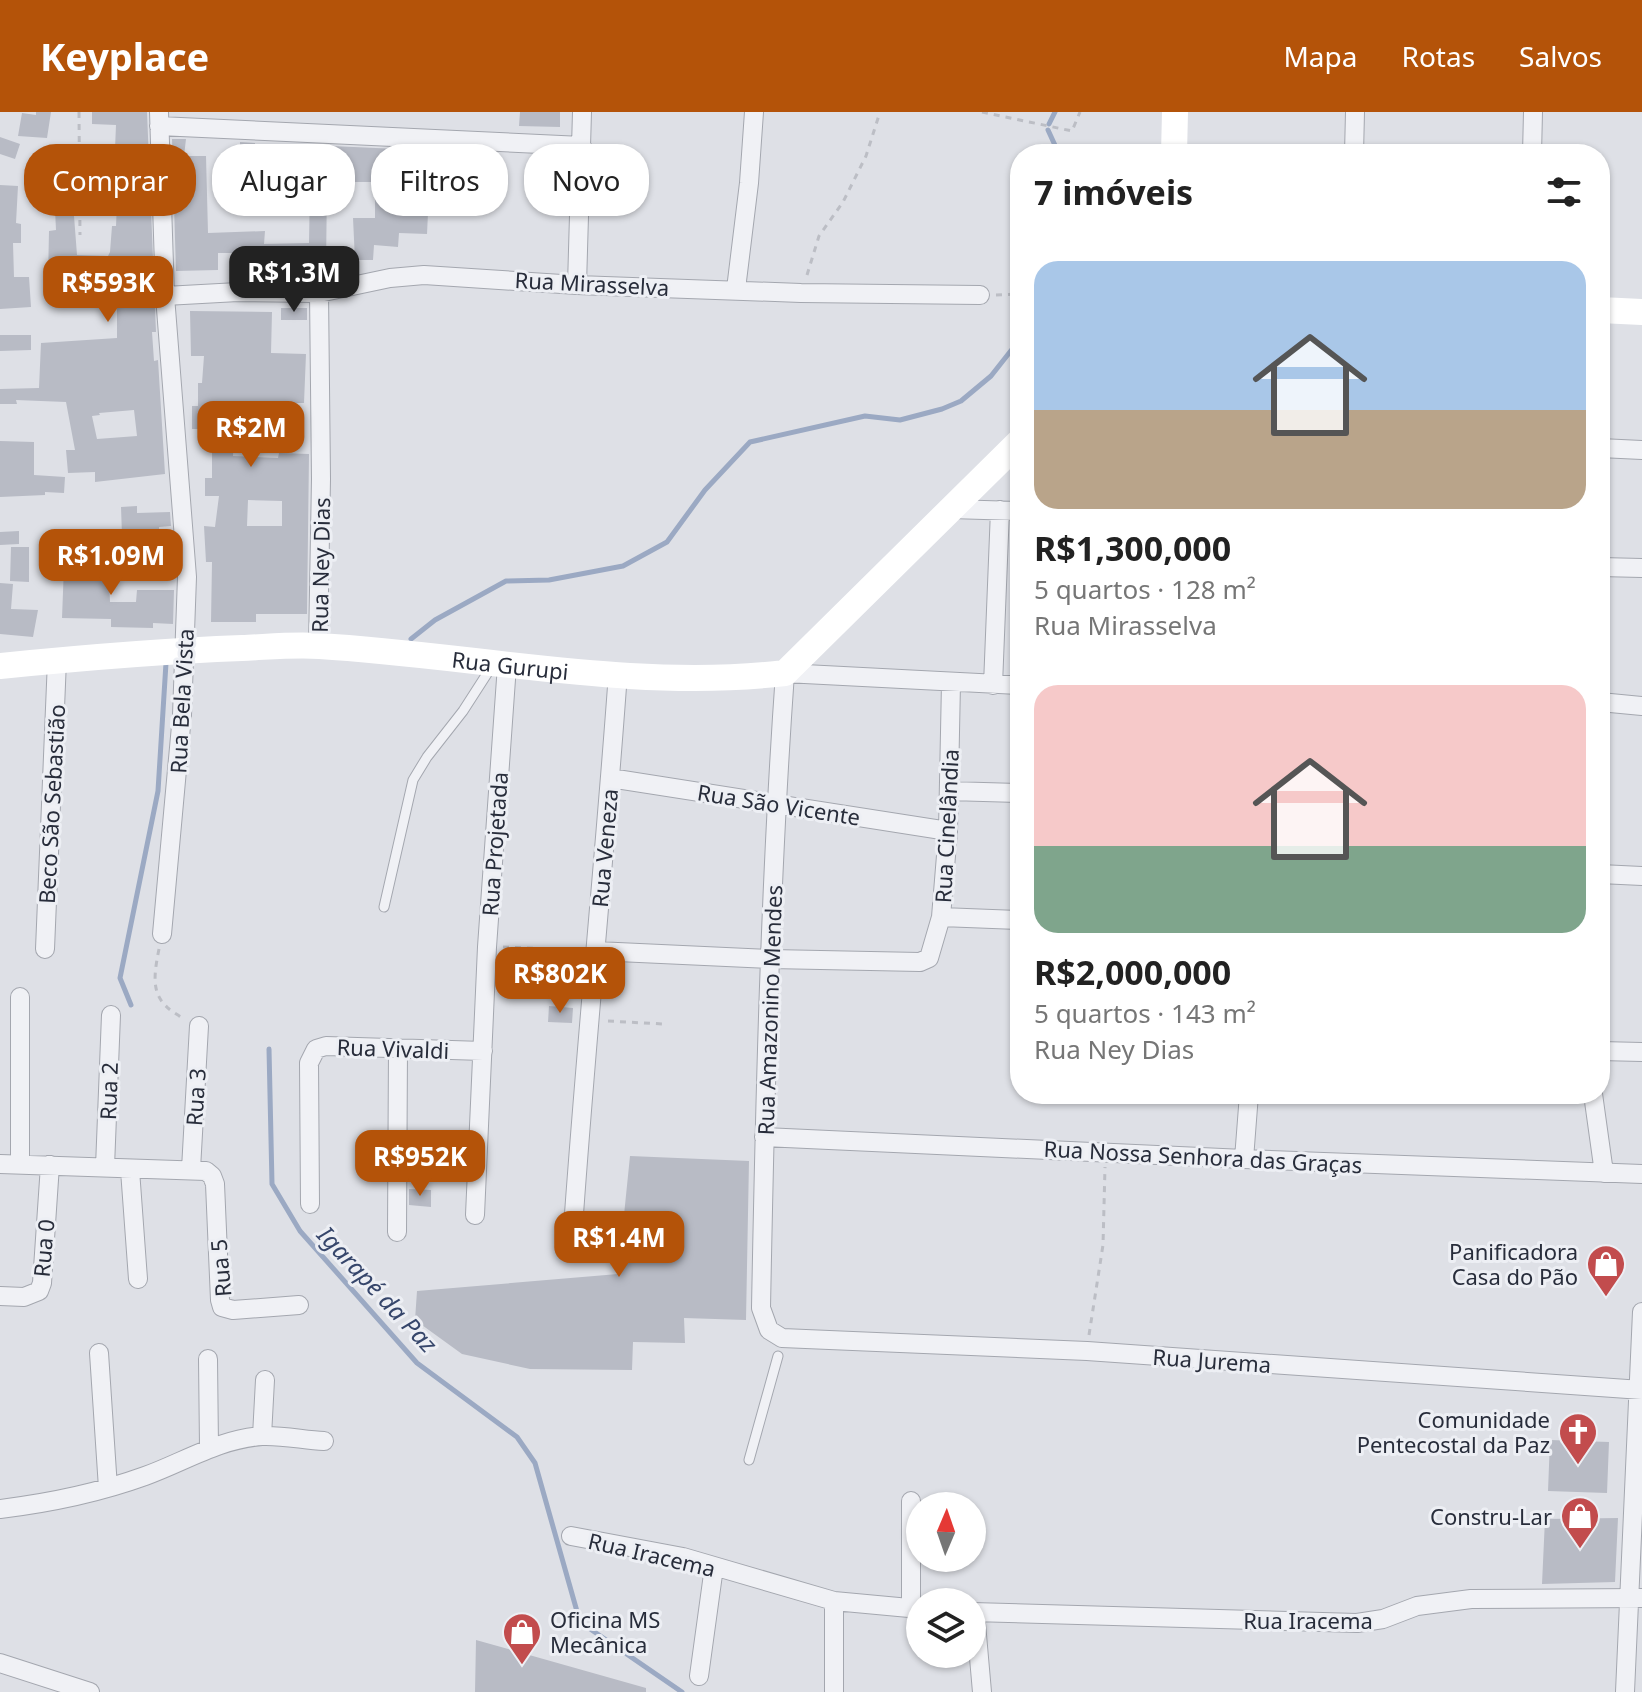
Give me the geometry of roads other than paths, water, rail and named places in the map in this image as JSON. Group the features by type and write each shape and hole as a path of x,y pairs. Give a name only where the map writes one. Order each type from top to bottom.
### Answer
{"street":[{"path":"582,112 582,144"},
{"path":"736,289 754,112"},
{"path":"1174,144 1175,112"},
{"path":"1354,144 1355,112"},
{"path":"1532,144 1533,112"},
{"path":"159,119 551,144"},
{"name":"Rua Bela Vista","path":"159,119 165,296 187,577 182,715 162,934"},
{"path":"577,285 579,216"},
{"name":"Rua Mirasselva","path":"165,296 238,292 319,293 390,278 424,275 577,285 801,293 980,295"},
{"name":"Rua Ney Dias","path":"318,646 321,479 319,293"},
{"path":"1610,310 1642,312"},
{"path":"1610,448 1642,450"},
{"path":"785,673 1010,451"},
{"path":"950,509 1010,510"},
{"path":"993,685 1000,510"},
{"path":"1610,567 1642,568"},
{"name":"Rua Gurupi","path":"0,666 185,650 318,646 618,673 733,679 785,673 1010,685"},
{"name":"Beco São Sebastião","path":"45,949 57,660"},
{"name":"Rua Projetada","path":"475,1215 500,664"},
{"name":"Rua Veneza","path":"574,1214 618,673"},
{"name":"Rua Amazonino Mendes","path":"780,1347 769,1330 761,1308 776,802 785,673"},
{"name":"Rua Cinelândia","path":"771,959 920,962 932,953 941,917 948,831 951,683"},
{"path":"1610,703 1642,706"},
{"name":"Rua São Vicente","path":"610,778 948,831"},
{"path":"949,791 1010,793"},
{"path":"1610,874 1642,876"},
{"path":"941,917 1010,920"},
{"path":"596,951 771,959"},
{"path":"20,997 20,1164"},
{"name":"Rua 2","path":"105,1167 111,1015"},
{"name":"Rua 3","path":"191,1169 199,1026"},
{"name":"Rua Vivaldi","path":"310,1204 309,1063 316,1049 326,1046 483,1051"},
{"path":"397,1232 398,1048"},
{"path":"1610,1051 1642,1052"},
{"path":"1244,1159 1248,1104"},
{"path":"1594,1104 1604,1173"},
{"name":"Rua Nossa Senhora das Graças","path":"764,1137 1642,1174"},
{"path":"0,1164 130,1170 191,1169"},
{"name":"Rua 0","path":"0,1296 24,1297 39,1291 50,1165"},
{"name":"Rua 5","path":"191,1169 206,1171 215,1184 222,1307 233,1310 299,1305"},
{"path":"130,1170 138,1279"},
{"path":"1625,1692 1636,1598 1642,1312"},
{"name":"Rua Jurema","path":"780,1347 1087,1351 1641,1390"},
{"path":"99,1353 108,1488"},
{"path":"208,1359 209,1447"},
{"path":"262,1436 265,1380"},
{"path":"0,1509 46,1504 108,1488 148,1476 209,1447 262,1436 324,1441"},
{"name":"Rua Iracema","path":"571,1536 683,1557 834,1601 906,1608"},
{"path":"699,1676 714,1567"},
{"name":"Rua Iracema","path":"986,1612 1357,1623 1383,1619 1417,1606 1471,1599 1636,1598"},
{"path":"834,1601 834,1692"},
{"path":"0,1663 90,1692"},
{"path":"980,1668 982,1692"}],"lane":[{"path":"384,907 413,780 427,757 500,664"},
{"path":"749,1460 780,1347"}],"waterway":[{"name":"Igarapé da Paz","path":"1049,124 1055,112"},
{"name":"Igarapé da Paz","path":"1048,130 1054,144"},
{"name":"Igarapé da Paz","path":"411,639 435,620 506,581 549,580 623,566 667,542 705,490 750,442 865,416 900,420 942,409 961,401 991,376 1010,352"},
{"name":"Igarapé da Paz","path":"131,1005 120,978 158,791 166,663"},
{"name":"Igarapé da Paz","path":"269,1049 272,1184 300,1231 417,1363 517,1437 535,1463 580,1622 682,1692"}],"place":[{"name":"Panificadora Casa do Pão","path":"1606,1298"},
{"name":"Comunidade Pentecostal da Paz","path":"1578,1466"},
{"name":"Constru-Lar","path":"1580,1550"},
{"name":"Oficina MS Mecânica","path":"522,1666"}]}
